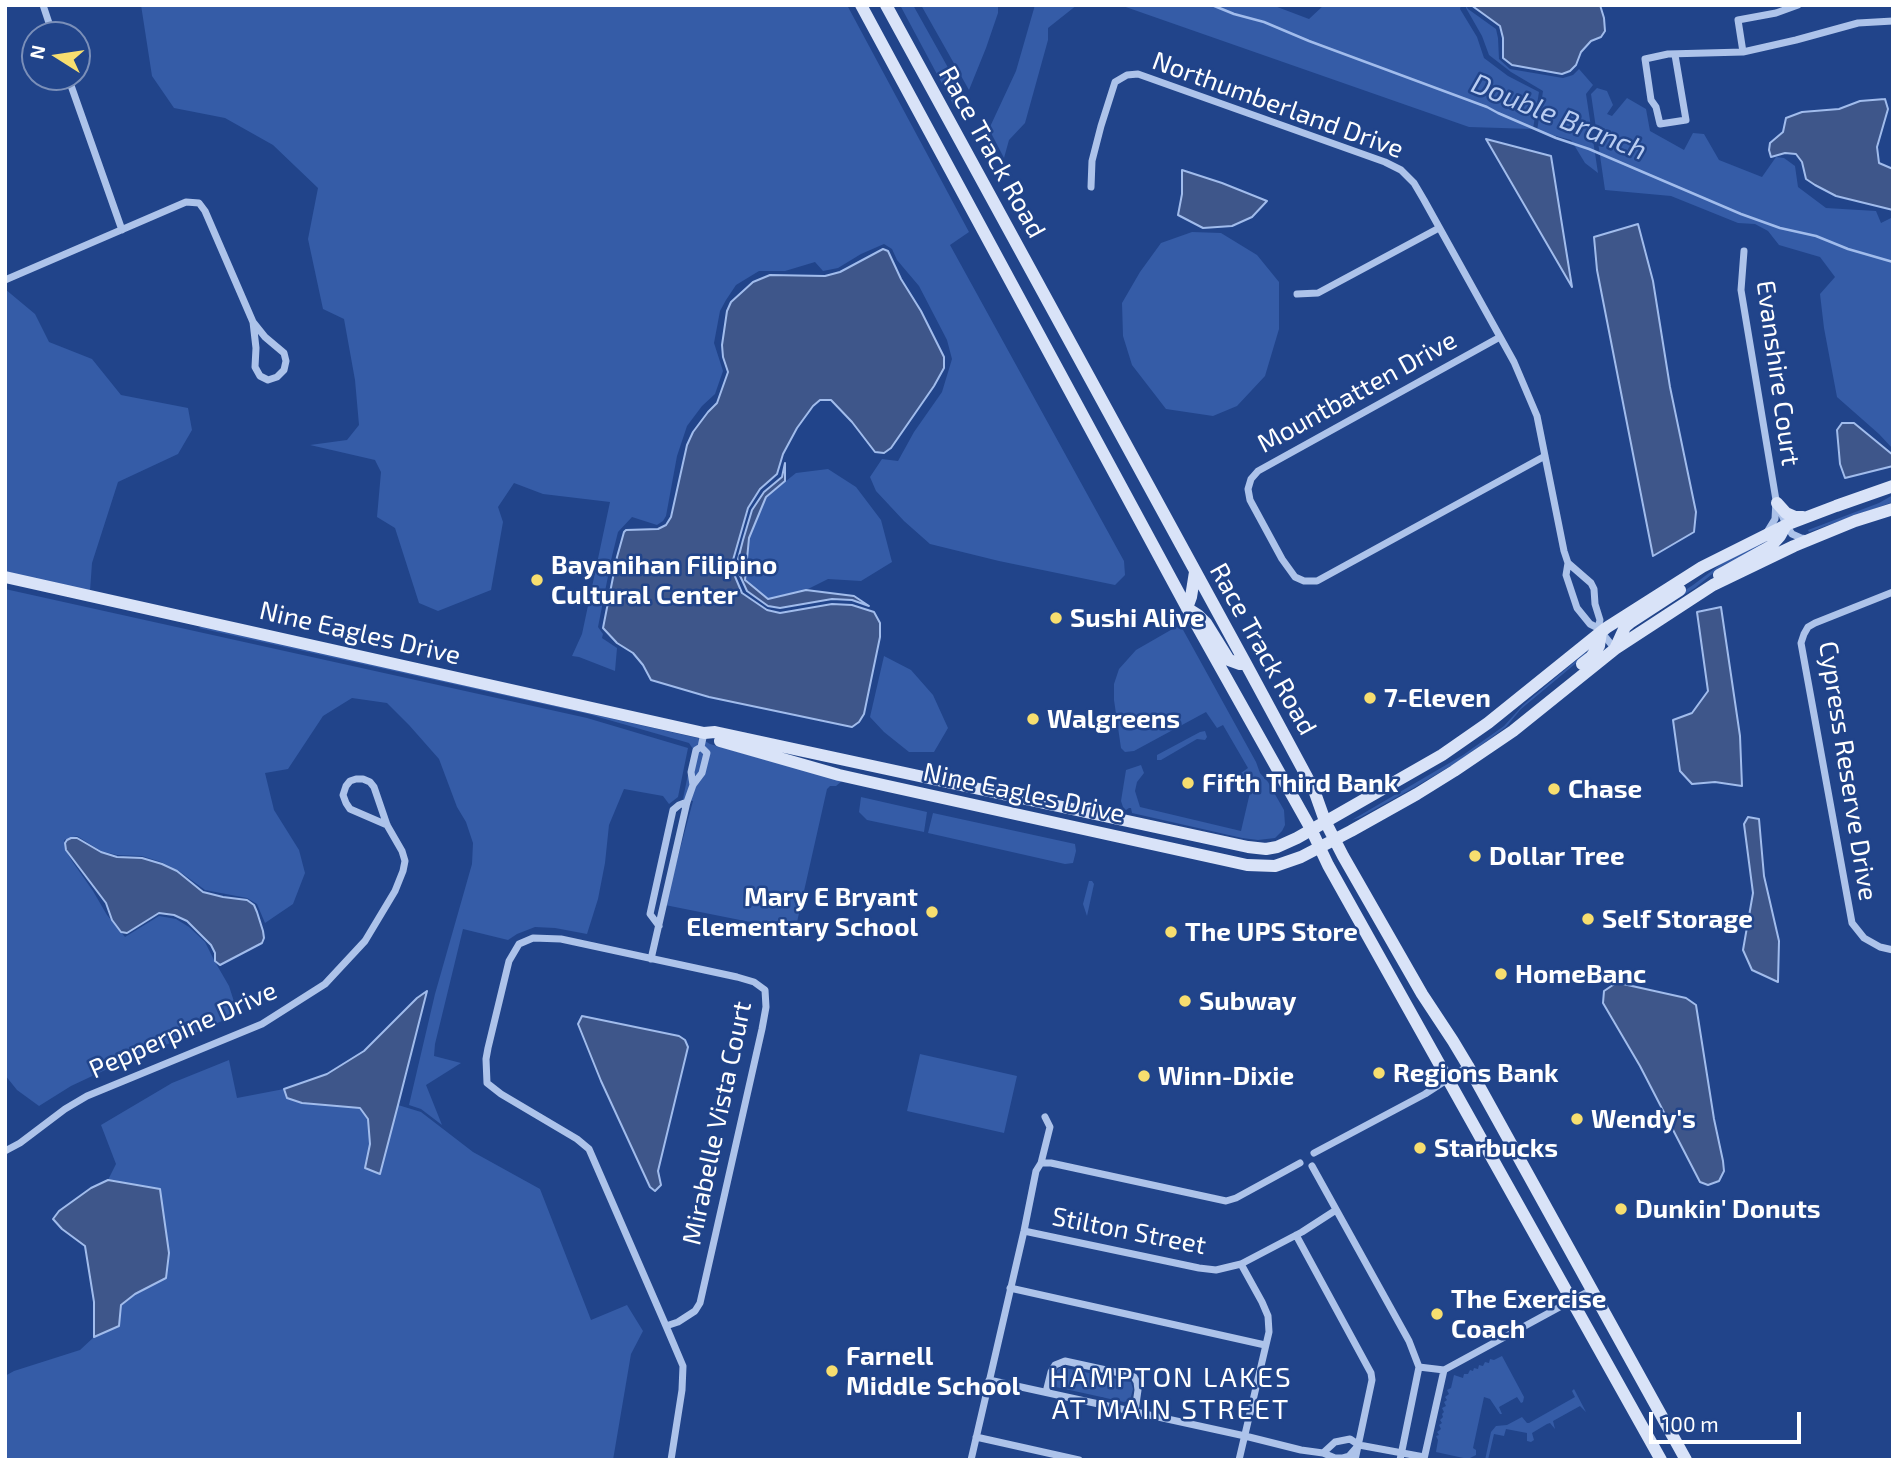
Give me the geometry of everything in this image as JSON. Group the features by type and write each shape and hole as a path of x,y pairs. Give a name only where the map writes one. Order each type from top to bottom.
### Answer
{"street":[{"name":"Race Track Road","path":"861,5 1187,608 1661,1460"},
{"name":"Race Track Road","path":"886,5 1314,790 1325,821 1422,994 1468,1066 1686,1460"},
{"path":"1743,52 1738,20 1776,13 1798,5"},
{"path":"1675,55 1686,120 1660,124 1656,107 1651,100 1645,59 1668,54 1743,52 1858,23 1893,21"},
{"name":"Northumberland Drive","path":"1091,187 1092,161 1115,82 1127,75 1138,74 1401,170 1414,183 1514,362 1536,416 1568,563 1566,575 1577,608 1615,649"},
{"path":"73,91 122,230"},
{"path":"934,140 952,127"},
{"path":"5,280 186,202 199,203 205,211 253,322 265,337 284,353 284,370 277,377 268,380 260,376 255,367 253,322"},
{"path":"1297,294 1318,293 1439,228"},
{"name":"Evanshire Court","path":"1744,251 1741,290 1777,501 1786,526"},
{"name":"Mountbatten Drive","path":"1500,337 1258,471 1251,479 1248,489 1250,500 1282,559 1295,577 1304,581 1317,580 1545,456"},
{"path":"1615,649 1625,627 1690,583 1722,556 1810,516 1893,486"},
{"path":"1777,501 1782,510 1790,515 1810,516"},
{"name":"Evanshire Court","path":"1764,536 1775,519 1777,501"},
{"path":"1508,734 1615,649 1701,592 1782,551 1855,521 1893,509"},
{"path":"1786,526 1797,536 1810,539"},
{"path":"1701,592 1720,574 1771,546 1786,526"},
{"name":"Nine Eagles Drive","path":"5,577 704,733 715,732 1266,849 1277,847 1311,829 1442,755 1488,723 1600,630 1722,556"},
{"path":"1508,734 1525,712 1596,651 1601,641 1594,589 1591,583 1568,563"},
{"path":"1195,572 1187,608 1206,623 1229,660 1246,664"},
{"name":"Cypress Reserve Drive","path":"1893,592 1815,623 1808,627 1801,643 1852,923 1864,938 1880,947 1893,950"},
{"path":"651,959 687,802 693,785 702,773 707,752 701,747 704,733"},
{"name":"Nine Eagles Drive","path":"704,733 711,739 858,779 1247,865 1275,866 1301,857 1418,794 1508,734"},
{"path":"858,779 862,765"},
{"name":"Pepperpine Drive","path":"5,1151 87,1096 262,1024 325,984 365,941 395,891 405,861 387,825 374,787 363,779 350,781 344,795 351,809 387,825"},
{"path":"659,926 650,914 673,810 687,802"},
{"name":"Mirabelle Vista Court","path":"666,1326 678,1322 695,1311 700,1304 766,1007 765,990 754,982 551,938 533,938 519,944 509,961 486,1059 487,1083 589,1149 666,1326 684,1366 671,1460"},
{"path":"1314,1153 1425,1094 1468,1066"},
{"path":"971,1460 1036,1171 1041,1163 1050,1128 1045,1117"},
{"path":"1041,1163 1226,1201 1300,1163"},
{"path":"1312,1166 1409,1340 1419,1367 1401,1456"},
{"name":"Stilton Street","path":"1024,1231 1216,1270 1241,1264 1336,1210"},
{"path":"1296,1235 1371,1373 1372,1380 1355,1460"},
{"path":"1239,1460 1269,1332 1268,1316 1241,1264"},
{"path":"1010,1288 1265,1345"},
{"path":"1419,1367 1444,1370 1591,1290"},
{"path":"1046,1392 1051,1372 1055,1366 1066,1361 1129,1375 1137,1382 1135,1412"},
{"path":"1323,1453 1335,1443 1350,1439 1359,1445 1424,1459 1444,1370"},
{"path":"989,1380 1323,1453 1335,1458 1349,1456 1359,1445"},
{"path":"976,1437 1079,1460"}],"shaded area":[{"path":"141,5 847,5 969,232 950,245 1124,561 1125,575 1115,585 930,544 876,491 870,477 882,459 898,461 914,432 942,392 952,359 947,340 919,286 897,260 892,249 884,244 838,268 823,271 815,262 785,271 759,271 736,285 726,300 720,311 714,343 723,371 715,394 687,426 677,456 666,516 657,525 632,517 618,532 598,627 603,634 602,638 617,648 615,671 572,656 582,634 610,502 543,494 514,483 498,507 503,522 491,590 438,611 419,603 395,528 377,517 381,472 375,460 310,445 347,440 359,425 355,380 344,319 323,309 308,239 318,188 273,145 225,118 174,108 152,76"},
{"path":"900,5 913,5 965,98 954,106"},
{"path":"921,5 998,5 998,13 969,90"},
{"path":"1035,5 1077,5 1048,28 1048,40 1025,123 1009,140 1004,158 989,129 1016,71"},
{"path":"1120,5 1272,5 1309,19 1324,5 1461,5 1460,9 1477,37 1484,58 1508,76 1539,92 1533,129 1469,127"},
{"path":"1466,5 1496,29 1499,59 1510,69 1563,78 1573,75 1579,69 1593,85 1586,94 1598,173 1585,163 1571,140 1537,131 1543,91 1511,72 1489,55"},
{"path":"1471,5 1600,5 1605,31 1581,52 1576,65 1570,71 1562,74 1512,65 1503,58 1500,26"},
{"path":"1597,88 1607,91 1613,105 1607,114 1612,116 1627,98 1646,109 1650,131 1684,150 1693,133 1704,134 1719,160 1762,177 1776,157 1784,158 1795,166 1798,187 1826,208 1876,211 1881,223 1893,217 1893,449 1837,397 1820,294 1835,277 1820,257 1779,245 1768,231 1755,224 1738,223 1671,196 1605,190 1591,94"},
{"path":"1885,99 1888,109 1877,147 1879,163 1893,169 1893,210 1836,196 1815,185 1806,179 1802,162 1796,154 1785,153 1771,157 1770,143 1783,132 1786,118 1802,112 1839,109 1860,101"},
{"path":"1486,139 1551,156 1572,287"},
{"path":"1182,170 1267,201 1252,217 1232,226 1203,228 1178,215 1182,194"},
{"path":"1638,224 1653,281 1670,387 1696,512 1694,532 1653,556 1597,270 1594,237"},
{"path":"1192,232 1221,233 1257,255 1279,282 1279,329 1265,376 1237,406 1213,416 1166,409 1132,365 1123,336 1122,303 1140,272 1161,243"},
{"path":"883,249 888,251 901,279 921,311 944,357 944,368 891,448 884,453 875,452 831,400 820,400 813,406 783,454 777,474 760,489 748,508 731,567 742,593 767,610 780,613 832,604 852,605 874,612 880,623 880,637 864,714 852,727 709,697 651,680 633,653 617,643 603,628 617,557 626,530 658,529 666,525 671,517 687,445 693,432 717,403 728,372 722,345 731,302 753,282 770,275 825,276 840,272"},
{"path":"5,289 35,314 49,342 92,359 121,395 188,408 192,430 178,454 118,482 92,563 90,591 5,572"},
{"path":"1842,423 1854,423 1893,455 1893,466 1845,478 1840,464 1837,430"},
{"path":"785,463 785,481 766,497 749,538 745,580 768,599 806,590 854,596 869,606 852,600 832,599 780,608 768,606 747,591 736,567 743,540 752,510 764,492 782,477"},
{"path":"828,469 856,487 881,520 892,562 861,581 828,579 806,590 768,599 745,580 749,538 766,497 796,473"},
{"path":"1893,495 1893,502 1809,532 1808,530 1879,503"},
{"path":"1760,544 1762,547 1722,566 1695,588 1656,609 1721,564"},
{"path":"5,589 587,718 688,748 678,797 669,804 663,796 624,789 609,825 598,899 587,934 535,927 508,940 463,929 434,1056 461,1063 426,1085 442,1125 421,1109 409,1105 435,994 472,864 473,843 439,759 387,703 352,698 323,716 288,769 265,773 274,810 299,850 305,873 293,904 265,923 257,904 247,898 205,890 161,862 142,856 101,851 77,836 64,840 65,849 72,861 107,915 125,937 159,916 176,919 205,942 229,986 238,1014 120,1063 71,1086 39,1106 17,1090 5,1075"},
{"path":"1721,607 1740,736 1742,786 1715,782 1692,784 1680,771 1673,720 1692,713 1708,691 1697,612"},
{"path":"202,626 702,739 710,744 842,781 827,789 795,931 665,905 693,801 683,799 693,749 689,743 588,714 199,628"},
{"path":"1176,627 1182,628 1260,773 1284,810 1285,825 1275,838 1242,838 1132,813 1131,808 1126,810 1123,807 1121,801 1126,770 1141,765 1144,773 1137,782 1135,791 1140,807 1241,831 1252,784 1245,782 1241,773 1248,768 1223,725 1217,728 1206,712 1134,751 1125,752 1121,748 1114,700 1114,684 1119,669 1136,650"},
{"path":"1587,654 1521,709 1506,727 1459,761 1352,820 1463,755 1504,726 1523,705"},
{"path":"884,656 911,670 933,695 948,728 934,752 909,752 870,717"},
{"path":"1205,731 1205,740 1197,739 1157,760 1157,755"},
{"path":"861,797 927,812 924,832 867,820 859,812"},
{"path":"933,813 1075,844 1073,863 1065,864 928,833"},
{"path":"1748,817 1759,819 1764,876 1779,941 1778,982 1752,970 1743,950 1753,893 1744,824"},
{"path":"71,838 77,838 101,852 117,857 142,858 162,864 177,871 203,892 247,900 254,905 257,912 263,931 262,943 220,965 215,961 211,945 187,921 174,915 159,913 127,933 121,932 112,920 106,903 66,850 65,843"},
{"path":"1089,881 1094,884 1087,916 1083,904"},
{"path":"1616,983 1686,998 1696,1005 1723,1161 1724,1171 1719,1181 1708,1185 1700,1182 1640,1066 1603,1003 1604,991"},
{"path":"427,991 380,1174 365,1168 370,1144 368,1119 360,1108 302,1103 287,1098 284,1089 327,1074 364,1051"},
{"path":"582,1016 679,1036 685,1040 688,1047 658,1171 661,1185 655,1191 650,1187 601,1081 578,1024"},
{"path":"920,1054 1017,1076 1004,1133 907,1111"},
{"path":"229,1060 237,1098 284,1089 287,1098 302,1103 360,1108 368,1118 370,1143 365,1168 380,1173 398,1105 421,1112 473,1152 540,1189 591,1320 627,1305 643,1331 631,1354 613,1460 5,1460 5,1376 80,1350 94,1337 118,1326 121,1305 135,1294 166,1278 160,1190 108,1180 116,1164 101,1125 172,1083"},
{"path":"108,1180 160,1189 169,1253 166,1278 135,1294 121,1305 119,1326 94,1337 94,1302 85,1246 53,1219 59,1211 91,1188"},
{"path":"1502,1356 1524,1397 1523,1402 1517,1397 1499,1407 1500,1414 1490,1399 1484,1397 1473,1448 1476,1455 1468,1459 1436,1452 1436,1436 1441,1429 1439,1425 1444,1412 1442,1408 1446,1406 1445,1397 1449,1394 1447,1390 1451,1388 1454,1375 1463,1378 1470,1370 1478,1369 1479,1365 1489,1363 1490,1359"},
{"path":"1061,1367 1131,1382 1133,1389 1130,1400 1124,1402 1056,1387 1057,1370"},
{"path":"1574,1389 1586,1412 1580,1406 1553,1421 1555,1429 1550,1423 1547,1424 1532,1433 1534,1440 1531,1442 1527,1441 1527,1433 1506,1429 1504,1436 1494,1434 1488,1460 1485,1460 1491,1432 1496,1426 1507,1425 1522,1417 1529,1423 1575,1397 1572,1391"}],"waterway":[{"name":"Double Branch","path":"1212,5 1264,22 1487,107 1741,214 1893,262"}],"place":[{"name":"Bayanihan Filipino Cultural Center","path":"537,580"},
{"name":"Sushi Alive","path":"1056,618"},
{"name":"7-Eleven","path":"1370,698"},
{"name":"Walgreens","path":"1033,719"},
{"name":"Fifth Third Bank","path":"1188,783"},
{"name":"Chase","path":"1554,789"},
{"name":"Dollar Tree","path":"1475,856"},
{"name":"Mary E Bryant Elementary School","path":"932,912"},
{"name":"Self Storage","path":"1588,919"},
{"name":"The UPS Store","path":"1171,932"},
{"name":"HomeBanc","path":"1501,974"},
{"name":"Subway","path":"1185,1001"},
{"name":"Regions Bank","path":"1379,1073"},
{"name":"Winn-Dixie","path":"1144,1076"},
{"name":"Wendy's","path":"1577,1119"},
{"name":"Starbucks","path":"1420,1148"},
{"name":"Dunkin' Donuts","path":"1621,1209"},
{"name":"The Exercise Coach","path":"1437,1314"},
{"name":"Farnell Middle School","path":"832,1371"}],"district":[{"name":"HAMPTON LAKES AT MAIN STREET","path":"1171,1394"}]}
